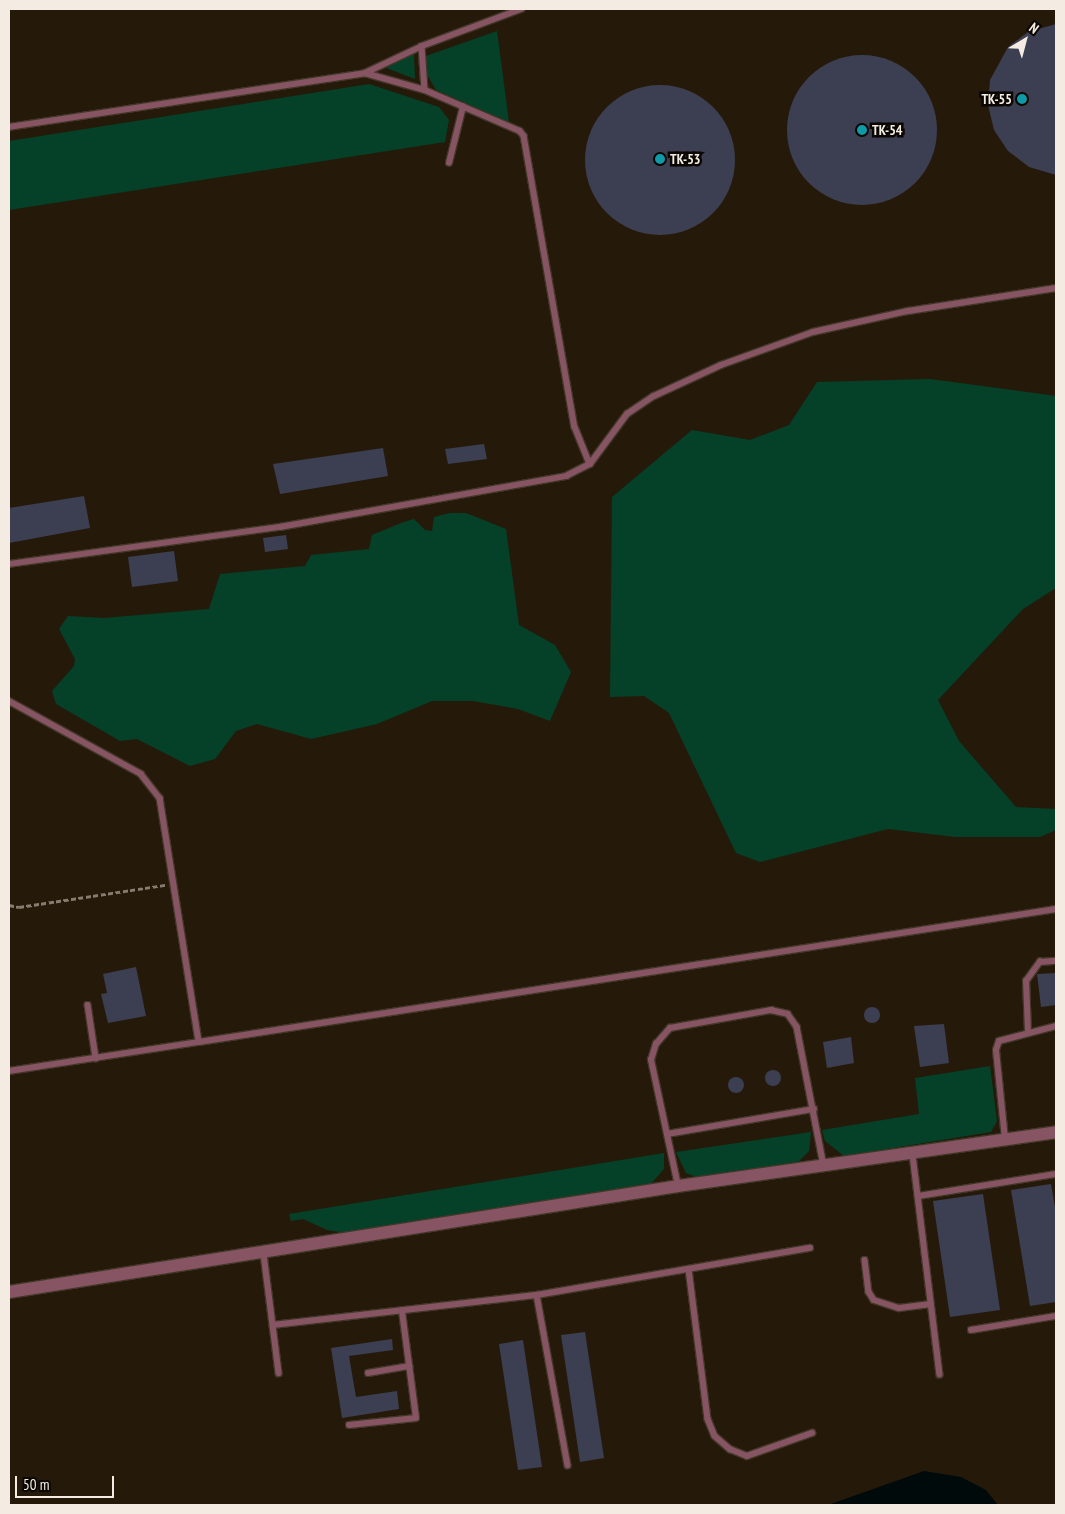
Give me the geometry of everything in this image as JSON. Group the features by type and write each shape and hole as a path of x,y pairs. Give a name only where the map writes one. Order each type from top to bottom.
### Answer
{"street":[{"path":"9,1292 264,1254 678,1186 824,1167 1056,1132"}],"lane":[{"path":"9,127 365,73 422,46 521,9"},
{"path":"422,46 425,90"},
{"path":"365,73 425,90 520,131 524,136 575,427 590,464"},
{"path":"449,163 463,107"},
{"path":"9,564 280,527 566,476 590,464 628,414 654,396 721,366 823,330 908,311 1056,288"},
{"path":"9,701 151,783 160,798 200,1042"},
{"path":"9,1071 1056,908"},
{"path":"1028,1032 1026,981 1040,962 1056,961"},
{"path":"88,1005 96,1058"},
{"path":"678,1186 651,1060 656,1044 670,1028 771,1010 788,1014 797,1027 824,1167"},
{"path":"1005,1139 996,1050 1005,1038 1056,1026"},
{"path":"667,1134 814,1109"},
{"path":"913,1154 940,1374"},
{"path":"918,1196 1056,1174"},
{"path":"273,1325 537,1295 810,1248"},
{"path":"264,1254 280,1373"},
{"path":"864,1260 869,1292 874,1300 899,1308 932,1304"},
{"path":"689,1270 708,1420 715,1436 730,1449 748,1456 812,1433"},
{"path":"537,1295 568,1465"},
{"path":"349,1425 416,1418 402,1311"},
{"path":"971,1330 1056,1316"},
{"path":"368,1372 409,1366"}],"path":[{"path":"9,905 19,907 174,884"}],"green space":[{"path":"497,31 509,122 436,90 426,73 426,56"},
{"path":"414,54 415,79 386,68 387,64"},
{"path":"369,84 439,107 449,120 445,142 9,210 9,141"},
{"path":"930,379 1056,396 1056,588 1023,609 938,700 959,741 1016,807 1056,809 1056,830 1040,837 955,837 888,829 760,862 736,853 669,713 644,696 610,697 612,497 692,430 750,440 789,425 817,382"},
{"path":"450,513 466,513 506,529 519,625 555,645 571,672 550,721 518,709 473,701 432,701 377,724 311,739 257,724 236,731 215,759 190,766 137,739 120,741 56,704 52,691 74,666 75,659 59,629 68,616 104,618 209,609 220,574 305,566 311,555 369,549 372,535 414,519 425,530 432,531 434,517"},
{"path":"990,1066 997,1121 991,1132 844,1156 825,1141 822,1130 919,1114 915,1078"},
{"path":"811,1132 809,1151 798,1162 699,1178 686,1173 676,1152"},
{"path":"664,1153 664,1169 649,1186 346,1233 327,1230 303,1219 291,1221 289,1214"}],"shaded area":[{"path":"924,1471 961,1477 986,1490 998,1505 828,1505"}],"building":[{"name":"TK-55","path":"1056,24 1056,175 1029,167 1008,151 994,130 988,105 990,80 1008,47 1028,32"},
{"name":"TK-54","path":"862,55 877,56 891,60 904,67 915,77 925,88 932,101 936,115 936,145 932,159 925,172 915,183 904,193 891,200 877,204 862,205 847,204 833,200 820,193 809,183 799,172 792,159 788,145 787,130 788,115 792,101 799,88 809,77 820,67 833,60 847,56"},
{"name":"TK-53","path":"660,85 675,86 689,90 702,97 713,107 723,118 730,131 734,145 734,175 730,189 723,202 713,213 702,223 689,230 675,234 660,235 645,234 631,230 618,223 607,213 597,202 590,189 586,175 585,160 586,145 590,131 597,118 607,107 618,97 631,90 645,86"},
{"path":"484,444 487,459 448,464 445,449"},
{"path":"383,448 388,476 280,494 273,464"},
{"path":"84,496 90,528 9,543 9,508"},
{"path":"286,535 288,549 265,552 263,538"},
{"path":"174,551 178,581 132,587 128,557"},
{"path":"136,967 146,1016 108,1023 101,994 107,993 103,974"},
{"path":"1056,973 1056,1005 1041,1007 1037,974"},
{"path":"872,1007 878,1009 880,1015 878,1021 872,1023 866,1021 864,1015 866,1009"},
{"path":"944,1024 949,1063 920,1067 914,1026"},
{"path":"851,1037 854,1063 827,1068 823,1042"},
{"path":"773,1070 779,1072 781,1078 779,1084 773,1086 767,1084 765,1078 767,1072"},
{"path":"736,1077 742,1079 744,1085 742,1091 736,1093 730,1091 728,1085 730,1079"},
{"path":"1051,1184 1056,1213 1056,1302 1030,1306 1011,1190"},
{"path":"983,1194 1000,1310 950,1317 933,1201"},
{"path":"585,1332 604,1458 580,1462 561,1335"},
{"path":"392,1339 393,1350 349,1356 356,1397 397,1391 399,1409 342,1418 331,1348"},
{"path":"523,1340 542,1467 518,1470 499,1344"}],"place":[{"name":"TK-55","path":"1022,99"},
{"name":"TK-54","path":"862,130"},
{"name":"TK-53","path":"660,159"}]}
